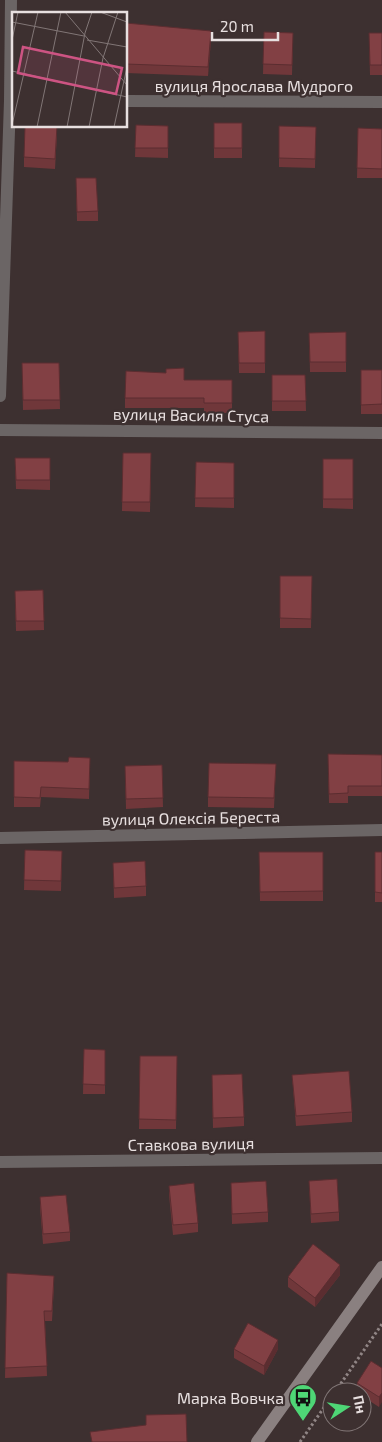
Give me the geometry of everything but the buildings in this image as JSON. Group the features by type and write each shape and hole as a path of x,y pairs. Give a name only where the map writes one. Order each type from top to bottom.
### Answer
{"street":[{"path":"0,396 10,0"},
{"name":"вулиця Ярослава Мудрого","path":"128,101 382,102"},
{"name":"вулиця Василя Стуса","path":"0,430 382,433"},
{"name":"вулиця Олексія Береста","path":"0,838 382,830"},
{"name":"Ставкова вулиця","path":"0,1162 382,1158"},
{"path":"257,1442 382,1267"}],"path":[{"path":"342,1382 382,1324"},
{"path":"300,1442 322,1410"}],"place":[{"name":"Марка Вовчка","path":"303,1422"}]}
